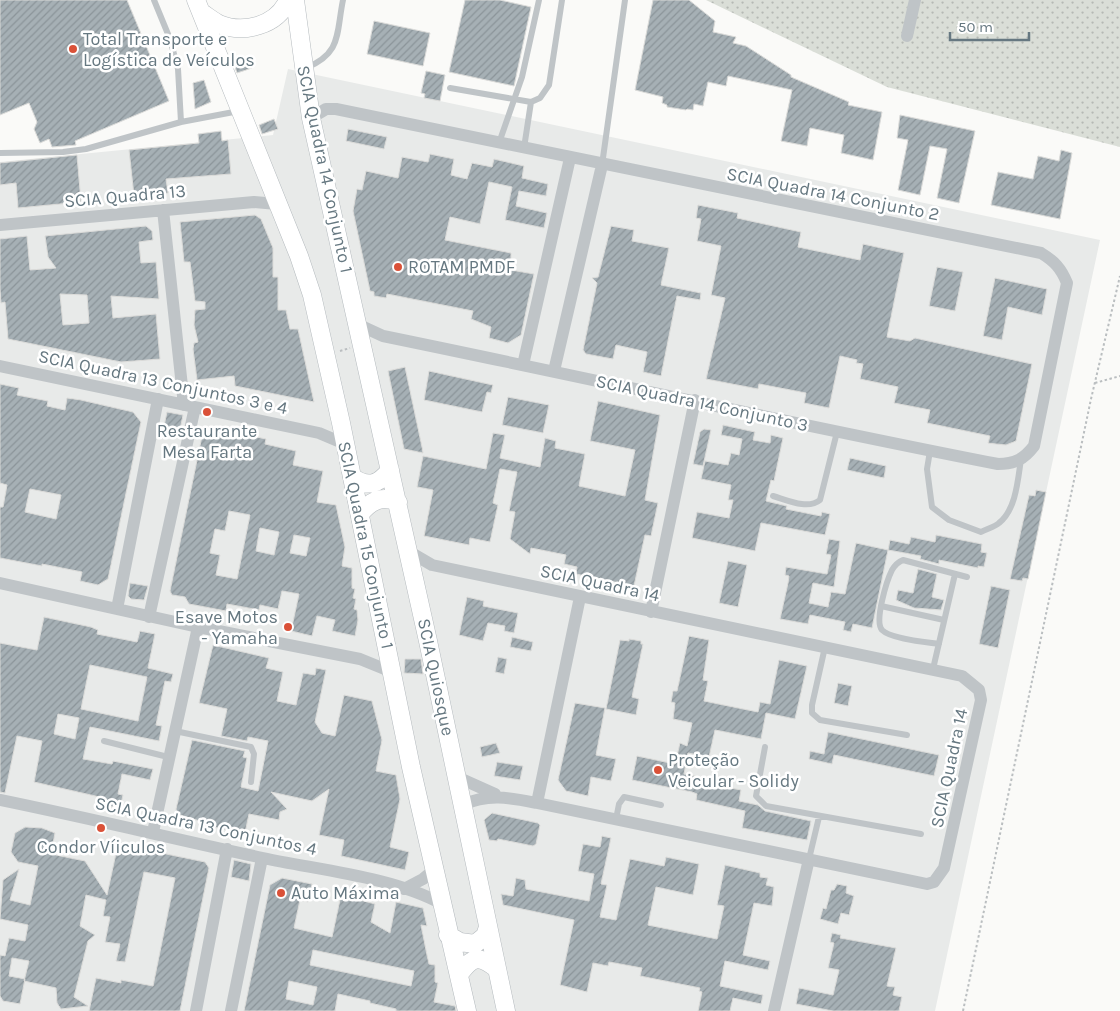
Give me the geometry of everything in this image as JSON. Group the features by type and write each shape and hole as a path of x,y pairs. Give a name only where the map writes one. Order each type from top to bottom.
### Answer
{"main road":[{"path":"199,6 218,23 237,28 256,26 271,20 285,7 288,0"},
{"name":"SCIA Quadra 14 Conjunto 1","path":"296,0 303,70 311,118 362,338"},
{"name":"SCIA Quadra 15 Conjunto 1","path":"199,6 299,256 312,295 343,433 448,935 460,973 467,1011"},
{"path":"362,338 411,565"},
{"path":"352,477 368,485 377,483 390,470"},
{"path":"360,514 374,501 384,498 398,502"},
{"name":"SCIA Quiosque","path":"411,565 496,968 509,1009"},
{"path":"448,935 460,942 475,944 485,936 488,927"},
{"path":"460,973 466,964 478,958 485,959 496,968"}],"street":[{"path":"907,36 915,0"},
{"path":"307,91 313,97 336,109"},
{"name":"SCIA Quadra 14 Conjunto 2","path":"336,109 602,165 1040,253 1055,262 1062,271 1067,283 1034,446 1021,459"},
{"path":"311,118 320,111 336,109"},
{"path":"523,365 570,158"},
{"path":"554,371 602,165"},
{"path":"254,202 274,195"},
{"name":"SCIA Quadra 13","path":"0,224 254,202 274,195"},
{"path":"149,616 189,406 163,210"},
{"path":"362,338 383,336"},
{"name":"SCIA Quadra 14 Conjunto 3","path":"362,338 383,336 998,464 1011,464 1021,459"},
{"name":"SCIA Quadra 13 Conjuntos 3 e 4","path":"0,366 319,433 343,433"},
{"path":"117,609 158,399"},
{"path":"651,612 694,400"},
{"path":"319,433 343,433"},
{"path":"411,565 432,565"},
{"name":"SCIA Quadra 14","path":"411,565 432,565 651,612 933,669 962,676 972,682 980,690 982,700 944,868 940,877 934,882 927,884 537,803 460,791"},
{"path":"0,583 198,627 360,659 389,660"},
{"path":"537,803 580,597"},
{"path":"153,832 198,627"},
{"path":"360,659 389,660"},
{"name":"SCIA Quadra 14","path":"460,791 482,798 502,797"},
{"name":"SCIA Quadra 13 Conjuntos 4","path":"0,800 153,832 262,858 339,872 427,896 442,904"},
{"path":"196,1011 227,849"},
{"path":"231,1011 262,858"},
{"path":"774,1011 809,859"},
{"path":"404,889 423,879 436,878"}],"lane":[{"path":"154,0 170,39 178,69 181,122"},
{"path":"303,70 322,61 334,48 343,0"},
{"path":"499,143 516,98 539,0"},
{"path":"450,88 531,102 540,98 549,85 562,0"},
{"path":"602,165 625,0"},
{"path":"524,148 531,102"},
{"path":"0,153 62,152 86,148 181,122 240,111"},
{"path":"773,496 808,505 815,504 820,500 838,432"},
{"path":"930,451 927,469 932,507 949,520 981,532 999,523 1008,512 1016,488 1021,459"},
{"path":"939,644 895,636 882,631 878,622 892,570 898,562 903,560 967,577"},
{"path":"933,669 956,574"},
{"path":"881,606 944,620"},
{"path":"826,647 812,705 812,713 815,717 820,720 907,735"},
{"path":"174,731 250,747 254,754 251,782"},
{"path":"104,741 168,757"},
{"path":"765,747 756,796 760,802 775,809 922,834"},
{"path":"616,819 624,797 661,805"},
{"path":"809,859 819,817"}],"path":[{"path":"963,1011 1094,384 1120,276"},
{"path":"325,354 362,338"},
{"path":"1094,384 1120,376"}],"shaded area":[{"path":"706,0 1120,0 1120,147 887,87"},
{"path":"288,69 1100,240 935,1011 0,1011 0,162 273,135"}],"building":[{"name":"Total Transporte e Logística de Veículos","path":"0,0 127,0 169,101 75,141 76,145 52,147 49,139 40,143 34,129 37,122 29,103 0,115"},
{"path":"465,0 500,0 531,7 514,86 449,72"},
{"path":"653,0 689,0 715,21 713,32 736,37 733,43 746,46 791,75 791,77 849,102 848,105 882,112 873,160 841,153 844,135 810,128 807,146 781,141 792,90 728,76 726,86 708,82 703,106 694,104 693,110 686,110 667,107 667,105 662,103 663,97 635,90"},
{"path":"374,21 430,33 423,66 367,54"},
{"path":"250,59 252,68 237,73 234,64"},
{"path":"426,71 445,75 440,101 424,98 425,94 421,93"},
{"path":"204,80 211,102 195,109 193,83"},
{"path":"900,115 975,131 959,203 937,198 947,149 930,146 920,195 898,190 908,140 897,138"},
{"path":"274,119 278,129 262,134 259,125"},
{"path":"348,129 387,137 384,149 346,141"},
{"path":"221,131 222,141 228,140 231,174 166,179 168,193 134,196 129,150 199,143 198,134"},
{"path":"1061,150 1072,153 1060,219 991,205 998,172 1033,179 1038,156 1059,161"},
{"path":"430,154 454,159 451,175 467,179 472,163 492,167 494,159 524,166 522,178 548,184 546,196 519,191 516,206 547,213 544,228 505,220 512,187 489,182 480,224 450,217 445,240 511,253 511,270 534,274 521,335 508,343 489,338 491,327 471,319 473,311 387,294 386,298 374,296 374,292 370,291 353,211 357,189 362,190 366,171 398,178 402,157 428,162"},
{"path":"77,155 81,202 18,208 16,183 0,185 0,163"},
{"path":"698,205 738,213 737,218 801,232 798,247 860,260 863,244 904,253 887,337 910,341 915,338 1032,364 1016,441 1006,445 988,443 990,436 927,423 930,410 894,403 898,387 860,379 863,364 856,363 857,360 840,356 829,408 804,403 806,393 759,384 758,389 706,379 725,298 711,295 721,246 697,241 701,219 696,218"},
{"path":"255,215 261,219 273,248 273,277 278,277 278,310 286,310 290,329 298,329 314,402 235,386 234,376 197,380 193,349 194,343 198,342 194,325 195,310 205,309 205,302 195,301 190,262 184,262 180,222"},
{"path":"146,226 152,231 153,240 139,242 141,263 156,262 159,299 111,296 113,318 156,314 160,359 121,362 8,339 5,302 1,303 0,239 27,236 30,270 56,268 48,257 45,236","holes":["60,294 87,295 89,323 63,325"]},
{"path":"611,226 634,230 632,241 669,248 661,285 701,293 700,300 677,296 661,376 643,372 647,352 616,345 613,359 586,354 583,350 597,283 592,278 598,277"},
{"path":"937,267 963,272 955,311 929,306"},
{"path":"995,278 1047,289 1042,315 1008,307 1002,340 983,336"},
{"path":"405,367 423,453 404,449 388,371"},
{"path":"429,371 493,385 491,393 487,392 482,412 424,400"},
{"path":"0,384 19,388 17,395 48,401 47,406 65,410 67,398 81,400 133,412 141,422 108,579 98,585 80,581 82,572 0,558 0,507 3,507 7,485 0,483","holes":["30,489 61,495 56,519 25,512"]},
{"path":"508,397 549,405 543,433 502,425"},
{"path":"598,401 660,415 645,500 658,503 651,536 645,535 634,586 576,574 577,567 564,564 566,555 531,548 530,554 510,539 515,512 509,511 517,472 500,469 493,503 498,505 490,542 470,538 469,545 424,536 433,490 417,487 423,456 486,469 493,433 505,435 500,458 540,467 545,438 556,441 555,448 585,454 579,486 625,496 635,450 590,441"},
{"path":"167,412 183,415 180,430 164,426"},
{"path":"723,425 755,432 753,440 770,443 771,435 783,438 774,481 771,480 766,501 787,506 786,509 821,516 822,512 830,514 825,535 761,523 755,551 692,538 697,512 729,518 733,500 728,500 731,485 701,479 705,461 728,465 731,453 739,455 742,439 721,435"},
{"path":"214,428 266,439 265,444 296,451 293,465 323,471 317,502 336,505 345,547 342,566 352,568 352,588 355,589 353,598 356,599 354,609 357,610 358,620 355,636 332,631 335,620 317,616 312,636 291,631 299,594 282,591 278,609 260,605 259,610 227,604 226,611 189,604 185,597 172,595 170,591 202,436","holes":["229,511 250,515 237,579 216,575 220,555 210,553 215,529 225,531","260,528 279,532 274,555 256,551","294,535 310,538 306,556 290,553"]},
{"path":"704,429 711,430 703,466 693,464 700,432"},
{"path":"850,458 886,466 884,478 847,470"},
{"path":"1036,490 1046,492 1028,579 1023,578 1022,581 1010,579 1029,495 1035,496"},
{"path":"936,535 982,544 981,552 987,553 984,567 978,566 978,568 939,560 939,564 920,559 921,556 888,550 890,540 909,544 911,537 935,542"},
{"path":"829,539 840,541 834,587 813,583 809,603 828,607 831,592 845,594 856,543 888,550 872,628 853,624 851,632 843,630 845,622 810,615 808,624 780,619 789,576 785,575 786,567 827,574 831,555 826,554"},
{"path":"728,561 747,565 738,607 719,603"},
{"path":"918,569 937,574 932,597 944,600 941,610 914,608 896,600 898,590 913,593"},
{"path":"130,583 148,586 144,600 131,599 128,596"},
{"path":"991,586 1010,590 998,648 979,644"},
{"path":"467,597 484,601 483,606 518,613 514,633 504,631 505,626 488,623 483,641 459,635"},
{"path":"44,617 91,627 98,630 97,634 137,642 140,631 155,634 148,668 173,674 171,682 165,681 156,725 162,726 159,741 90,727 83,759 112,764 113,761 153,769 150,780 122,774 118,794 123,795 120,808 103,805 104,798 34,782 42,741 17,736 5,793 0,792 0,643 37,650","holes":["90,665 147,677 138,721 81,709","58,714 79,718 75,739 54,734"]},
{"path":"689,636 709,640 703,680 708,681 704,701 758,712 760,702 770,704 779,660 807,666 795,719 766,713 761,739 715,730 709,757 688,753 684,774 705,778 704,783 741,790 739,801 758,805 765,811 811,821 807,840 742,828 745,811 696,800 697,794 692,792 632,780 637,756 675,764 680,743 687,746 692,723 673,719 675,703 671,702 673,691 677,691"},
{"path":"512,637 533,642 531,651 510,647"},
{"path":"629,639 641,641 641,644 643,644 632,697 639,699 636,715 606,709 620,640 629,641"},
{"path":"213,645 269,658 266,668 283,672 277,701 296,705 303,673 315,675 316,668 326,670 315,722 322,733 335,736 344,695 372,701 382,740 376,771 396,775 400,799 390,847 409,852 405,870 341,856 344,840 319,835 329,789 312,801 271,792 287,809 280,812 279,820 249,814 245,833 202,825 203,822 177,814 176,809 192,740 245,751 243,757 247,758 241,787 258,791 268,741 248,737 247,741 221,736 227,709 199,703"},
{"path":"498,657 507,659 504,674 495,672"},
{"path":"405,659 421,659 423,674 404,673"},
{"path":"838,683 852,686 848,706 834,703"},
{"path":"575,703 605,708 596,755 616,759 611,781 591,777 588,796 566,791 558,780"},
{"path":"828,732 939,755 934,776 834,755 832,764 809,759 810,751 824,754"},
{"path":"496,743 500,753 482,757 480,747"},
{"path":"497,762 523,766 520,780 494,776"},
{"path":"492,813 538,823 540,825 536,844 533,846 498,839 497,841 489,840 484,820"},
{"path":"25,827 42,828 55,833 51,854 85,861 107,895 118,844 205,862 209,868 180,1011 89,1011 96,978 153,986 175,878 144,872 125,962 116,961 120,944 105,942 110,917 103,916 106,900 86,895 80,926 95,935 88,941 74,997 88,1006 61,1009 57,1003 56,988 25,981 20,1004 3,1001 0,996 0,955 5,956 9,938 25,941 28,925 0,919 3,880 19,869 10,900 30,905 38,866 18,862 11,852 15,833","holes":["12,958 29,961 25,979 9,976"]},
{"path":"602,836 611,838 601,884 607,885 600,917 616,920 630,859 664,866 666,857 699,864 693,895 656,887 648,925 717,939 724,906 717,905 725,865 760,873 760,877 768,878 766,885 774,887 772,906 754,903 743,955 770,961 768,970 725,961 720,986 763,995 761,1004 733,998 730,1011 698,1011 702,992 699,991 700,988 640,976 642,968 609,962 608,966 593,963 587,992 560,985 574,920 503,905 501,894 513,896 516,878 525,880 526,889 589,901 594,874 578,871 583,844 600,847"},
{"path":"234,860 251,864 249,881 231,877"},
{"path":"282,878 312,884 308,902 300,900 294,928 332,937 341,895 375,904 371,922 390,933 396,902 423,908 427,926 421,925 429,964 435,965 435,982 438,983 434,1002 455,1006 456,1011 396,1011 396,1009 370,1003 370,1001 338,994 335,1011 244,1011 270,885","holes":["313,950 414,971 411,986 310,965","289,981 317,987 313,1005 286,999"]},
{"path":"837,884 847,886 846,893 854,896 849,915 841,913 838,924 820,919 823,908 826,909 831,890 834,890"},
{"path":"832,933 841,935 840,938 896,948 887,986 895,987 893,995 902,997 899,1011 833,1011 796,1004 799,988 833,995 839,970 828,968 834,943 830,942"}],"place":[{"name":"Total Transporte e Logística de Veículos","path":"73,49"},
{"name":"ROTAM PMDF","path":"398,267"},
{"name":"Restaurante Mesa Farta","path":"207,412"},
{"name":"Esave Motos - Yamaha","path":"288,627"},
{"name":"Proteção Veicular - Solidy","path":"658,770"},
{"name":"Condor Víiculos","path":"101,828"},
{"name":"Auto Máxima","path":"281,893"}]}
